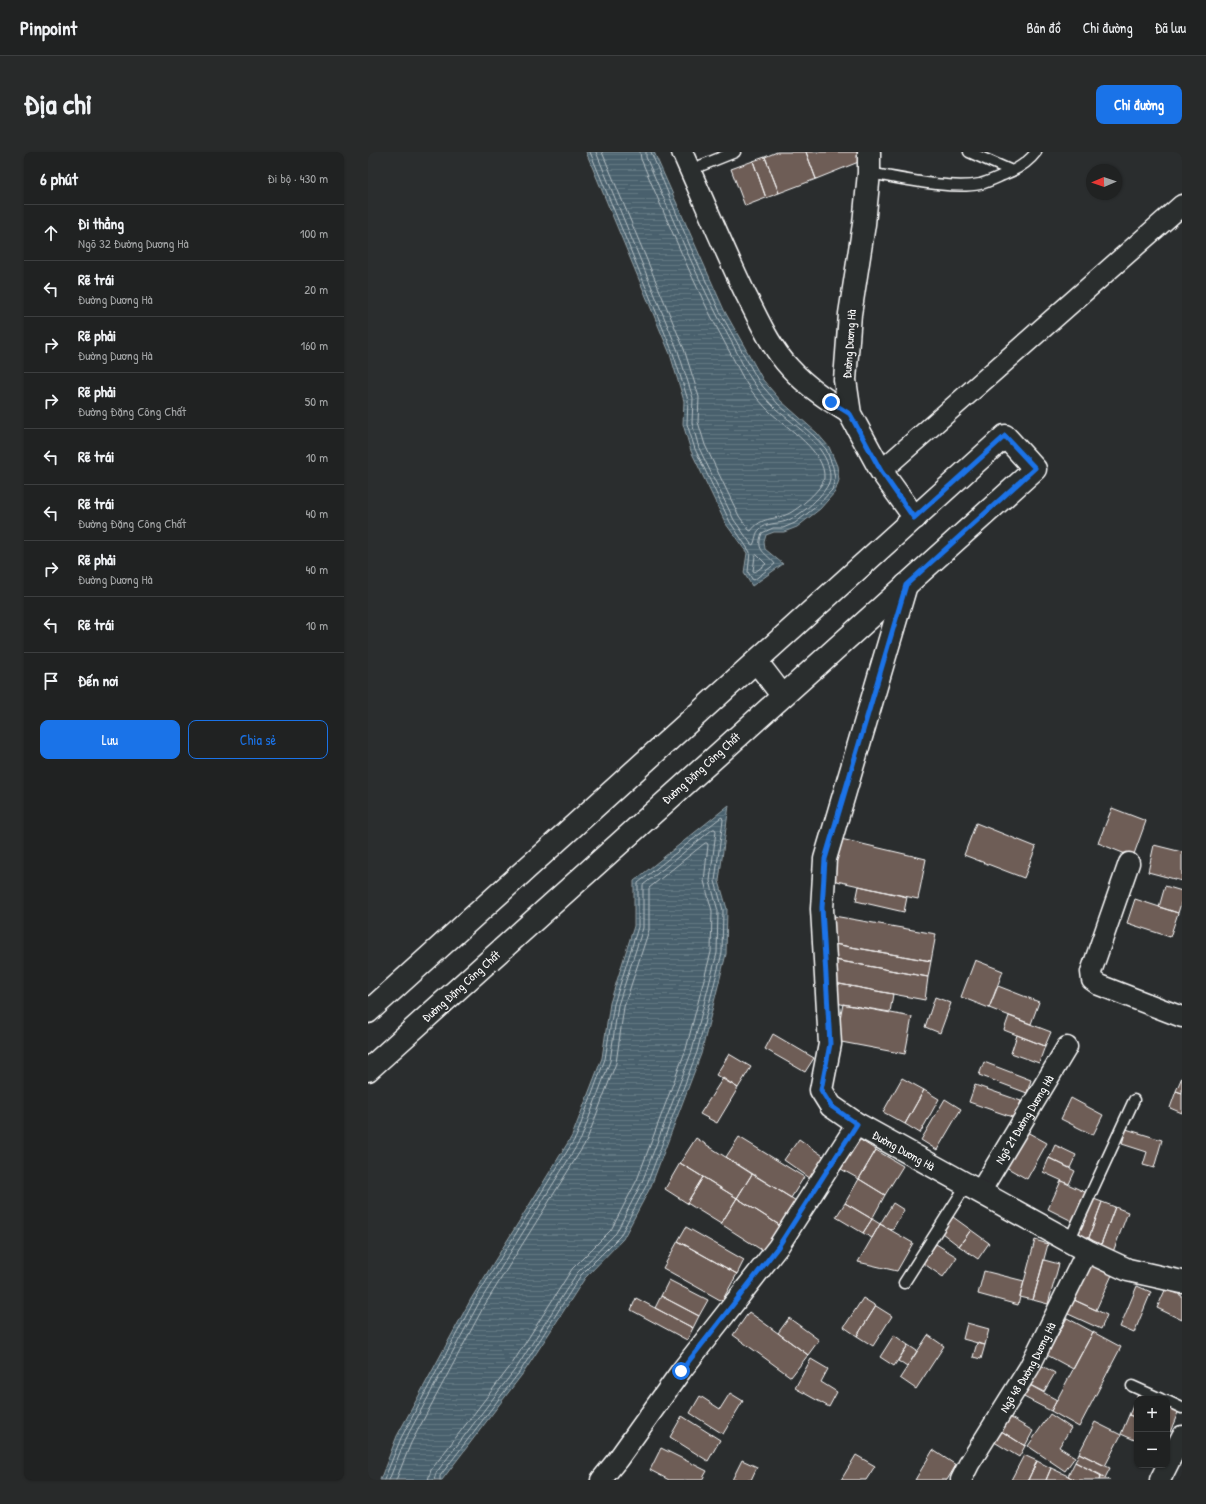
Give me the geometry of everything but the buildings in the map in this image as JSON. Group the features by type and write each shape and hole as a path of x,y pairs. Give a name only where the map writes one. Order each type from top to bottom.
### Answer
{"main road":[{"name":"Đường Dương Hà","path":"869,163 847,346 845,380 850,414 881,471 914,518"},
{"name":"Đường Đặng Công Chất","path":"368,1070 1035,468 1005,436 914,518"},
{"path":"368,1012 914,518"},
{"name":"Đường Dương Hà","path":"906,585 825,859 822,908 830,1044 821,1090 831,1106 857,1124 1078,1246 1128,1270 1182,1282"},
{"path":"756,661 782,695"}],"street":[{"path":"682,152 738,278 774,346 789,368 808,385 850,414"},
{"path":"881,471 1182,205"},
{"path":"1129,863 1092,968 1092,980 1099,986 1182,1017"},
{"name":"Ngõ 21 Đường Dương Hà","path":"974,1188 1067,1047"},
{"path":"601,1480 618,1459 681,1371 778,1247 857,1124"},
{"name":"Ngõ 48 Đường Dương Hà","path":"961,1480 969,1464 1030,1368 1078,1246"},
{"path":"1160,1480 1182,1436"}],"lane":[{"path":"690,170 735,152"},
{"path":"969,152 1012,172"},
{"path":"869,163 960,185 980,184 1012,172 1031,159 1036,152"},
{"path":"1078,1246 1134,1100"},
{"path":"904,1284 974,1188"},
{"path":"1132,1386 1155,1396"},
{"path":"1170,1402 1182,1408"}],"water":[{"path":"586,152 654,152 724,310 763,380 781,401 817,433 829,447 837,466 839,480 835,492 820,509 797,527 784,532 774,532 766,535 764,542 765,549 783,564 752,586 744,573 747,553 726,524 691,451 683,424 684,401 670,354"},
{"path":"729,805 719,881 727,909 726,954 701,1054 651,1186 623,1239 585,1278 524,1372 442,1480 380,1480 397,1436 471,1299 572,1136 602,1058 610,1003 634,926 634,881"}],"route":[{"path":"681,1371 778,1247 857,1124 831,1106 821,1090 830,1044 822,908 825,859 906,585 1035,468 1005,436 914,518 881,471 850,414 831,402"}]}
